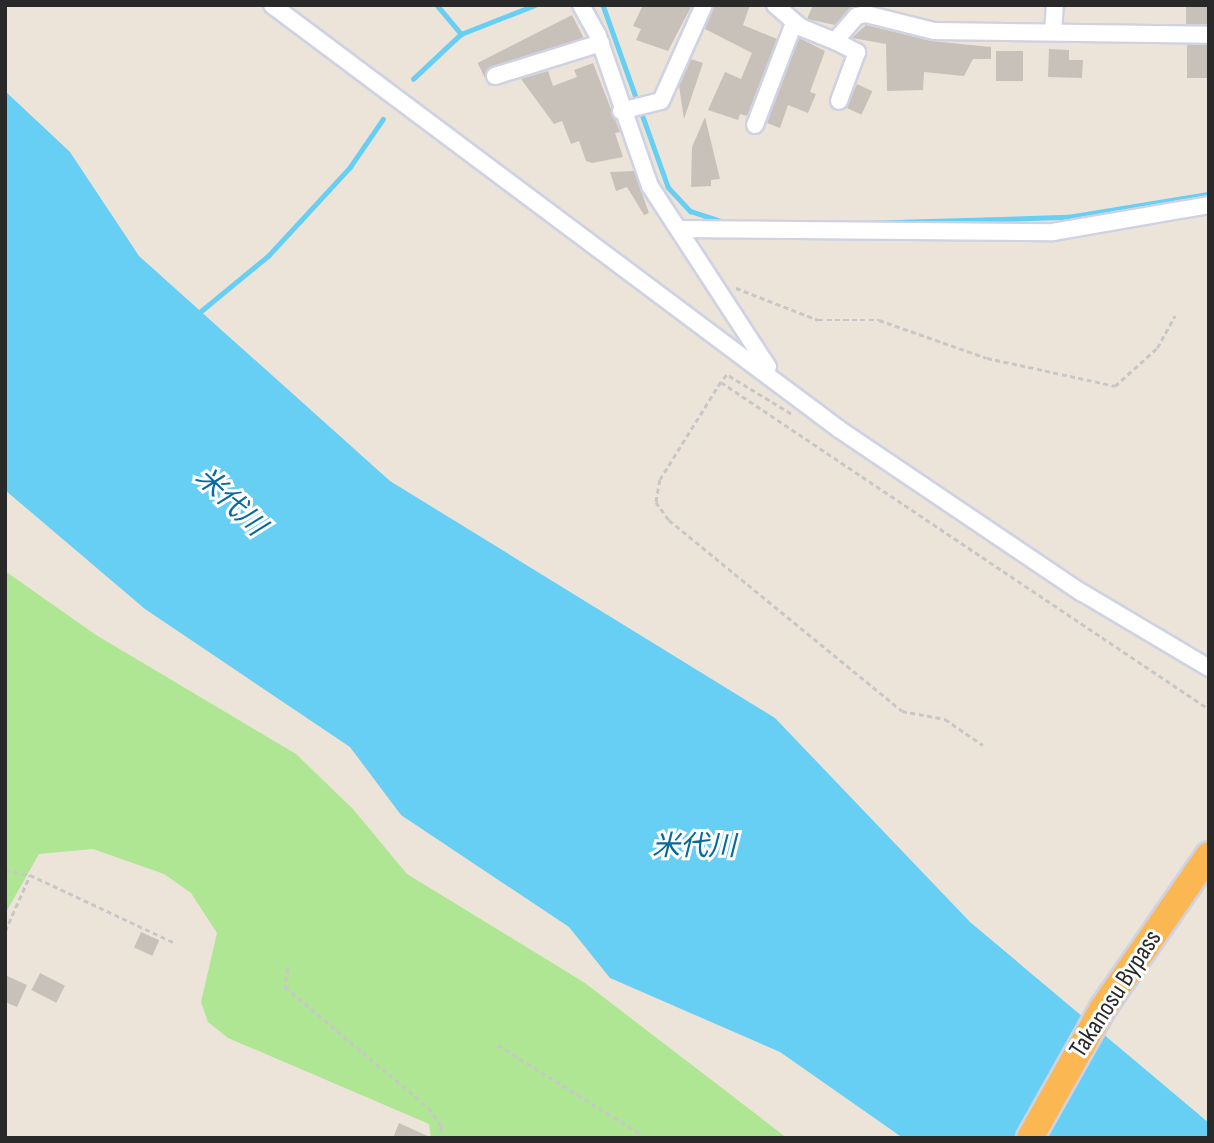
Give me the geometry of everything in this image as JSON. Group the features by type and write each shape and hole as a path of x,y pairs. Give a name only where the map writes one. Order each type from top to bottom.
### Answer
{"highway":[{"name":"Takanosu Bypass","path":"1030,1138 1103,1008 1209,855"}],"street":[{"path":"272,5 580,238 773,374 900,470 1081,592 1209,668"},
{"path":"581,5 601,43 627,111 650,186 682,229 773,374"},
{"path":"627,111 661,101 704,5"},
{"path":"775,5 794,23 857,52 839,101"},
{"path":"1053,32 1055,5"},
{"path":"835,41 857,16 866,14 934,31 1209,35"},
{"path":"755,125 794,23"},
{"path":"495,76 601,43"},
{"path":"682,229 1053,232 1209,205"}],"path":[{"path":"733,287 818,320 879,320 988,358 1115,386 1157,348 1175,316"},
{"path":"796,415 727,375 660,480 656,502 669,520 902,711 945,719 983,746"},
{"path":"721,382 1209,709"},
{"path":"5,870 30,875 173,942"},
{"path":"5,931 30,875"},
{"path":"288,968 285,986 429,1108 442,1127 440,1138"},
{"path":"498,1045 647,1138"}],"green space":[{"path":"5,571 96,635 296,754 353,809 407,874 585,983 787,1138 431,1138 429,1124 228,1038 208,1022 201,1002 217,933 191,893 164,874 93,849 39,854 5,914"}],"water":[{"name":"米代川","path":"5,91 70,152 139,256 390,481 775,718 970,922 1209,1123 1209,1138 903,1138 780,1052 610,978 569,927 401,815 350,747 145,609 5,490"}],"building":[{"path":"643,5 692,5 668,51 636,40 641,29 633,26"},
{"path":"714,5 750,5 743,25 777,39 747,116 740,114 738,120 708,110 725,72 741,79 752,53 705,29"},
{"path":"813,5 855,5 835,25 807,19"},
{"path":"1186,5 1209,5 1209,24 1186,24"},
{"path":"572,15 583,37 489,85 478,63"},
{"path":"866,25 931,41 991,47 991,59 973,59 964,76 924,72 923,90 887,91 886,44 852,38"},
{"path":"799,38 825,51 810,92 816,94 808,113 788,105 780,128 767,123"},
{"path":"1187,45 1208,45 1208,78 1187,78"},
{"path":"1049,49 1069,50 1069,60 1083,60 1082,78 1048,77"},
{"path":"996,51 1023,51 1023,81 996,81"},
{"path":"691,59 703,63 684,119 679,86"},
{"path":"593,63 620,132 615,133 623,157 592,163 586,161 579,141 571,144 562,121 554,124 521,79 548,71 553,86 577,77 574,70"},
{"path":"857,84 872,91 861,115 846,108"},
{"path":"705,117 720,179 711,180 711,186 691,187 692,147"},
{"path":"634,171 649,213 644,215 627,187 616,191 610,172"},
{"path":"141,932 159,940 152,956 134,948"},
{"path":"40,973 65,986 56,1003 31,990"},
{"path":"5,975 27,985 17,1007 5,1002"},
{"path":"399,1123 432,1138 393,1138"}],"waterway":[{"path":"437,5 461,34"},
{"path":"413,79 461,34 535,5"},
{"path":"603,5 668,187 690,211 723,222"},
{"path":"201,311 268,256 350,167 383,119"},
{"path":"862,223 1068,217 1209,194"}]}
